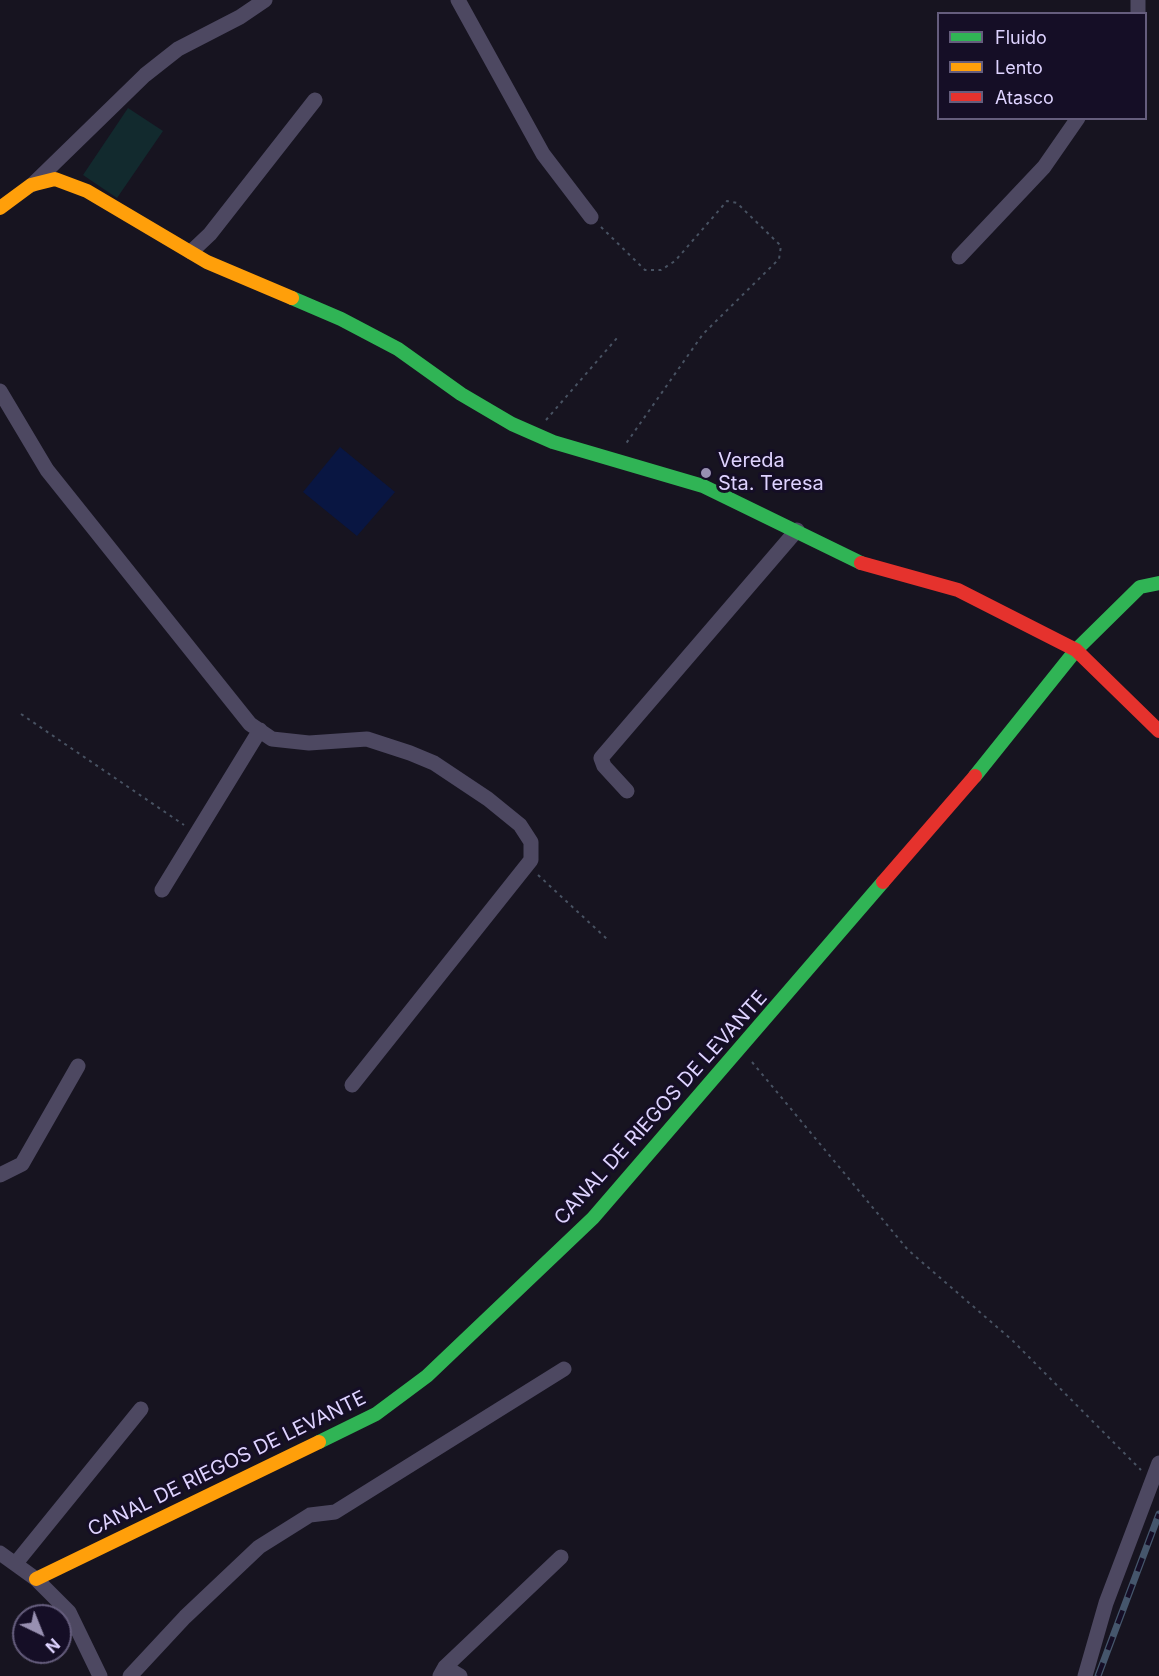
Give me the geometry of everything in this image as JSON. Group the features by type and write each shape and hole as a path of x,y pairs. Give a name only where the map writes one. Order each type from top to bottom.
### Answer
{"street":[{"path":"0,208 32,185 145,75 178,49 240,17 265,0"},
{"path":"458,0 543,154 591,217"},
{"path":"191,252 210,234 315,100"},
{"path":"959,257 1044,167 1077,120"},
{"path":"32,185 55,179 87,191 207,262 340,319 388,344 462,394 512,424 534,434 553,442 703,486 865,565 958,590 1076,650 1159,731"},
{"path":"0,391 47,470 218,687 250,724 272,739 309,743 367,739 434,763 488,799 520,825 531,842 531,860 352,1085"},
{"path":"627,791 603,766 601,758 797,530"},
{"name":"CANAL DE RIEGOS DE LEVANTE","path":"36,1578 163,1520 376,1414 427,1376 593,1218 965,788 1076,650 1140,587 1159,583"},
{"path":"162,890 260,730"},
{"path":"0,1175 22,1164 78,1066"},
{"path":"130,1676 185,1617 259,1548 310,1515 335,1512 564,1369"},
{"path":"16,1563 141,1409"},
{"path":"1085,1676 1106,1603 1159,1463"},
{"path":"0,1553 36,1578 69,1612 100,1676"},
{"path":"442,1672 561,1557"},
{"path":"442,1672 460,1676"}],"path":[{"path":"591,217 645,270 662,270 675,261 727,201 737,203 781,246 779,259 703,334 615,459"},
{"path":"534,434 617,338"},
{"path":"21,714 197,833"},
{"path":"527,864 607,939"},
{"path":"740,1050 765,1075 909,1250 1012,1340 1152,1480"}],"green space":[{"path":"128,108 163,131 117,198 83,175"}],"water":[{"path":"340,447 395,492 357,536 303,492"}],"railway":[{"path":"1098,1676 1159,1514"}],"traffic: fast":[{"path":"292,298 341,319 398,349 461,394 512,424 553,442 703,486 861,563"},
{"path":"975,776 1076,650 1140,587 1159,583"},
{"path":"319,1442 376,1414 427,1376 593,1218 883,882"}],"traffic: slow":[{"path":"0,208 31,185 55,179 87,191 207,262 292,298"},
{"path":"36,1579 319,1442"}],"traffic: jam":[{"path":"861,563 958,590 1076,650 1159,731"},
{"path":"883,882 975,776"}],"place":[{"name":"Vereda Sta. Teresa","path":"706,473"}]}
